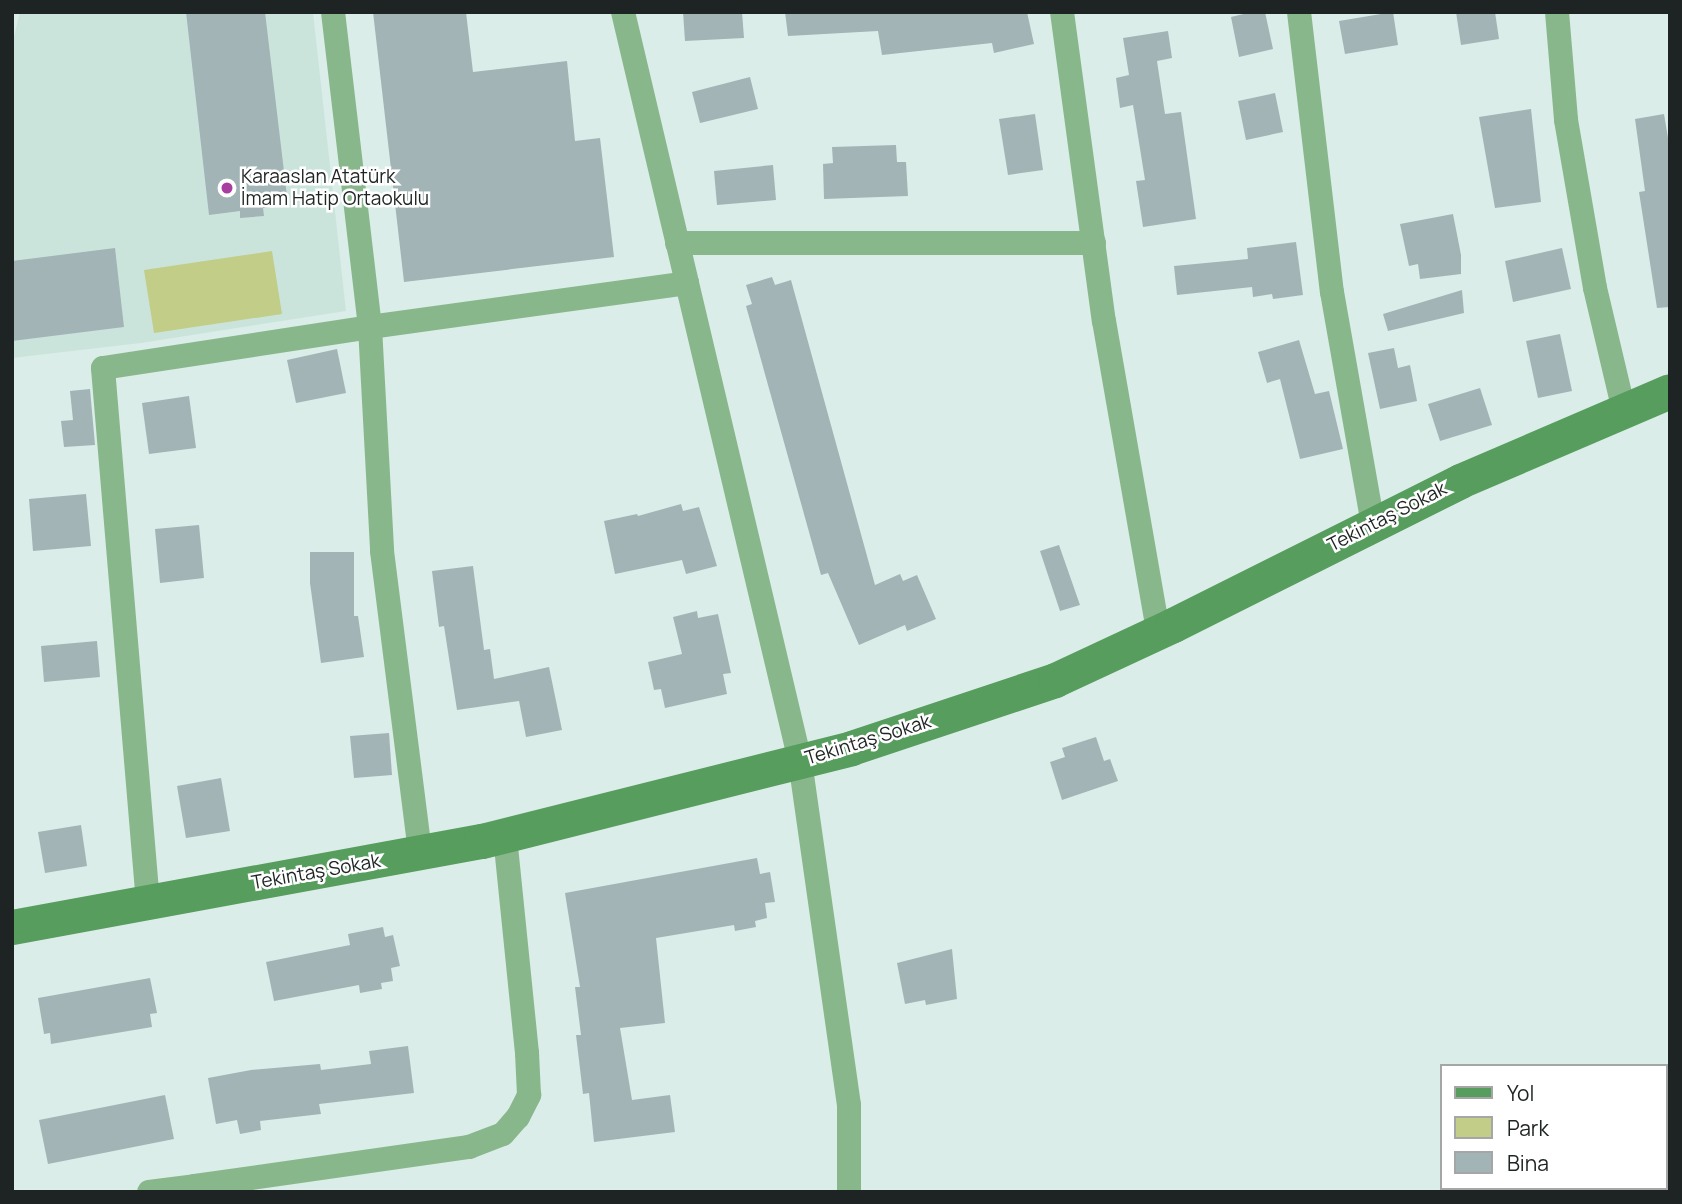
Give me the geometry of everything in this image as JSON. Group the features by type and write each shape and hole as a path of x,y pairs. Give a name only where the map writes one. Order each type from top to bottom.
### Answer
{"street":[{"path":"333,12 370,327 382,551 420,853"},
{"path":"623,12 800,761 849,1105 849,1192"},
{"path":"1062,12 1094,243 1158,632"},
{"path":"1299,12 1332,292 1373,524"},
{"path":"1557,12 1566,120 1595,288 1624,411"},
{"path":"677,243 1094,243"},
{"path":"148,903 103,368 370,327 687,283"},
{"name":"Tekintaş Sokak","path":"12,928 505,835 851,748 1055,680 1158,632 1460,481 1670,391"},
{"path":"149,1192 195,1189 470,1147 503,1134 518,1117 529,1095 505,835"}],"shaded area":[{"name":"Karaaslan Atatürk İmam Hatip Ortaokulu","path":"20,12 313,12 346,311 141,343 12,358 12,45"}],"green space":[{"path":"272,251 282,314 154,333 144,270"}],"building":[{"path":"186,12 265,12 288,205 263,208 264,216 240,218 240,211 209,215"},
{"path":"373,12 466,12 473,72 567,61 575,141 600,138 614,257 404,282"},
{"path":"683,12 742,12 744,38 685,41"},
{"path":"785,12 1027,12 1034,44 994,53 992,43 882,55 878,31 788,36"},
{"path":"1265,12 1273,49 1239,57 1231,17"},
{"path":"1393,12 1398,45 1345,54 1339,21"},
{"path":"1456,12 1495,12 1499,39 1461,45"},
{"path":"1168,31 1172,58 1157,61 1165,114 1181,112 1196,219 1143,227 1136,181 1145,180 1133,105 1120,108 1116,78 1129,75 1123,38"},
{"path":"750,77 758,109 700,123 692,92"},
{"path":"1275,93 1283,132 1246,140 1238,101"},
{"path":"1531,109 1541,202 1495,208 1479,117"},
{"path":"1035,114 1043,170 1008,175 999,119"},
{"path":"1664,114 1670,150 1670,307 1657,308 1639,192 1645,191 1635,119"},
{"path":"896,145 897,162 906,162 908,196 824,199 823,164 833,163 832,147"},
{"path":"773,165 776,200 717,205 714,171"},
{"path":"1453,214 1461,255 1461,274 1420,279 1418,264 1409,266 1400,224"},
{"path":"1296,242 1303,295 1273,299 1272,294 1253,297 1252,287 1177,295 1174,266 1248,259 1247,248"},
{"path":"115,248 124,327 12,341 12,261"},
{"path":"1562,248 1571,289 1513,302 1505,261"},
{"path":"772,277 775,285 791,280 875,585 900,574 903,581 917,575 936,619 907,631 905,625 859,645 828,573 821,575 746,306 752,304 746,285"},
{"path":"1462,290 1464,313 1388,331 1383,314"},
{"path":"1560,334 1572,391 1538,398 1526,341"},
{"path":"1299,340 1315,394 1329,391 1343,449 1300,459 1280,379 1267,383 1258,352"},
{"path":"1394,348 1398,368 1410,365 1417,401 1380,409 1368,353"},
{"path":"337,349 346,393 296,403 287,360"},
{"path":"1480,388 1492,425 1440,441 1428,404"},
{"path":"90,389 95,445 64,447 61,421 73,420 70,391"},
{"path":"189,396 196,448 149,454 142,403"},
{"path":"86,494 91,546 33,551 29,499"},
{"path":"681,504 683,511 699,507 717,566 686,574 682,560 615,574 604,521 637,514 638,516"},
{"path":"199,525 204,578 160,583 155,529"},
{"path":"1059,545 1080,605 1060,611 1040,551"},
{"path":"310,552 354,552 354,616 358,616 364,657 321,663 310,583"},
{"path":"473,566 484,650 490,649 494,679 549,667 562,730 526,737 519,701 457,710 444,626 439,627 432,571"},
{"path":"697,611 698,618 718,614 731,673 723,674 727,694 665,708 661,689 654,690 648,662 682,654 673,617"},
{"path":"97,641 100,677 44,682 41,646"},
{"path":"389,733 392,775 354,778 350,736"},
{"path":"1096,737 1104,761 1110,759 1118,781 1062,800 1050,762 1065,757 1062,748"},
{"path":"221,778 230,831 186,838 177,786"},
{"path":"81,825 87,866 45,873 38,832"},
{"path":"757,858 760,874 770,872 775,902 765,903 767,918 755,921 756,927 735,931 734,925 656,938 665,1023 620,1028 632,1100 670,1095 675,1132 594,1142 589,1093 583,1094 576,1035 581,1035 575,987 580,987 565,893"},
{"path":"383,927 385,937 393,935 400,966 391,968 393,981 381,983 382,989 360,993 359,985 274,1001 266,962 350,945 348,934"},
{"path":"952,949 957,999 926,1005 925,1000 905,1004 897,963"},
{"path":"150,978 157,1013 150,1014 152,1027 51,1044 50,1033 44,1034 38,998"},
{"path":"408,1046 414,1093 319,1104 321,1114 260,1121 261,1130 240,1134 237,1120 216,1124 208,1078 251,1070 320,1064 321,1070 371,1064 369,1051"},
{"path":"165,1095 174,1139 48,1164 39,1120"}],"place":[{"name":"Karaaslan Atatürk İmam Hatip Ortaokulu","path":"227,188"}]}
